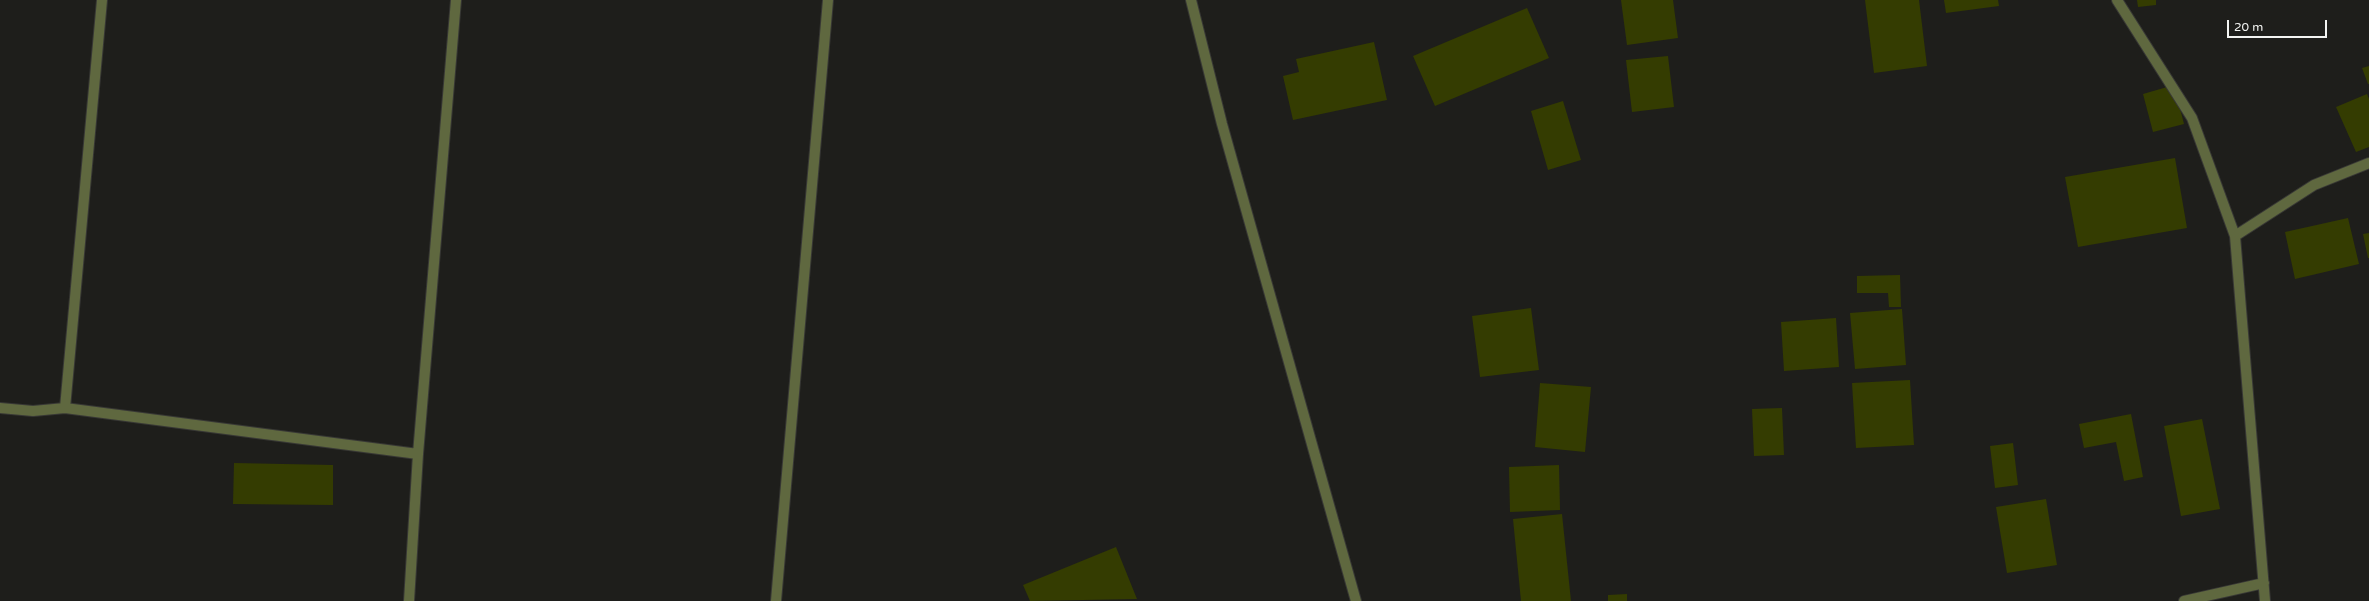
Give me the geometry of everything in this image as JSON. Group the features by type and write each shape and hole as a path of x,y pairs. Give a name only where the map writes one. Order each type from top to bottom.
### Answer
{"street":[{"path":"66,408 102,0"},
{"path":"409,601 418,454 456,0"},
{"path":"776,601 828,0"},
{"path":"1191,0 1227,139 1356,601"},
{"path":"2117,0 2192,118 2235,236 2265,601"},
{"path":"2235,236 2314,185 2369,163"},
{"path":"0,408 33,411 66,408 418,454"},
{"path":"2184,601 2264,583"}],"building":[{"path":"1621,0 1673,0 1678,38 1627,45"},
{"path":"1865,0 1919,0 1927,66 1874,73"},
{"path":"1944,0 1998,0 1999,6 1946,13"},
{"path":"2137,0 2156,0 2156,5 2138,7"},
{"path":"1527,8 1549,58 1435,106 1413,56"},
{"path":"1374,42 1387,100 1293,120 1283,76 1299,72 1296,59"},
{"path":"1668,56 1674,107 1632,112 1626,60"},
{"path":"2369,66 2369,84 2368,84 2362,68"},
{"path":"2174,85 2184,124 2153,132 2143,94"},
{"path":"2367,94 2369,99 2369,147 2356,152 2336,107"},
{"path":"1563,101 1581,160 1548,170 1531,111"},
{"path":"2175,158 2187,228 2078,247 2065,177"},
{"path":"2348,218 2359,264 2295,279 2285,232"},
{"path":"2369,233 2369,258 2368,258 2363,234"},
{"path":"1900,275 1901,307 1889,307 1888,293 1857,293 1857,276"},
{"path":"1531,308 1539,370 1480,377 1472,316"},
{"path":"1902,309 1906,365 1855,369 1850,313"},
{"path":"1836,318 1839,367 1784,371 1781,322"},
{"path":"1910,380 1914,445 1856,448 1852,383"},
{"path":"1540,383 1591,387 1585,452 1535,447"},
{"path":"1782,408 1784,455 1754,456 1752,409"},
{"path":"2131,414 2143,477 2124,481 2116,442 2084,448 2079,424"},
{"path":"2202,419 2220,509 2181,516 2164,426"},
{"path":"2013,443 2018,485 1995,488 1990,446"},
{"path":"234,463 333,465 333,505 233,504"},
{"path":"1559,465 1560,510 1510,512 1509,467"},
{"path":"2046,499 2057,565 2007,573 1996,507"},
{"path":"1562,514 1571,601 1521,601 1513,519"},
{"path":"1116,547 1137,599 1030,601 1023,585"},
{"path":"1627,594 1627,601 1608,601 1608,595"}]}
